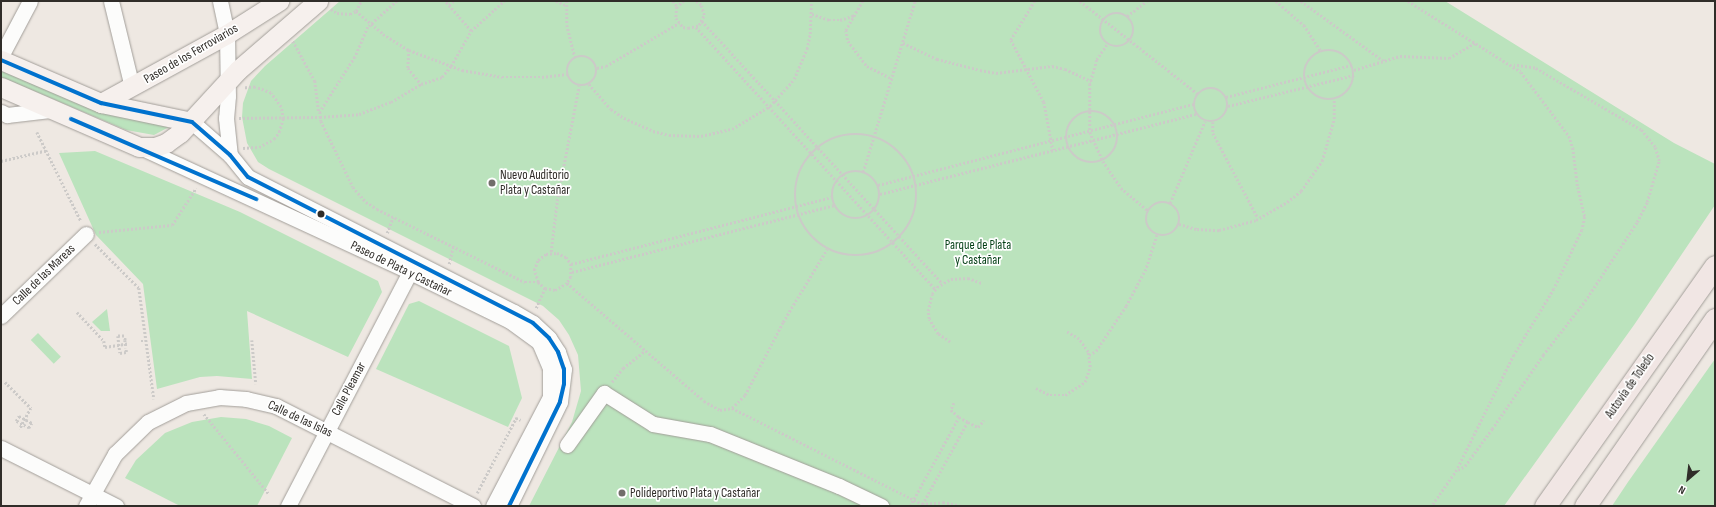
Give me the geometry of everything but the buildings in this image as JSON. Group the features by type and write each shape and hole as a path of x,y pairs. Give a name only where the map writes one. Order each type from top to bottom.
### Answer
{"highway":[{"name":"Autovía de Toledo","path":"1545,506 1715,266"},
{"path":"1585,506 1715,319"}],"main road":[{"name":"Paseo de los Ferroviarios","path":"101,103 227,34 280,1"},
{"path":"1,87 50,110 139,147 166,143 235,85 238,70 324,4"},
{"path":"1,60 101,103 192,122"}],"street":[{"path":"1,56 30,1"},
{"path":"111,1 132,87"},
{"path":"220,1 235,85 226,118 236,151"},
{"path":"1,112 7,115 50,110"},
{"name":"Paseo de Plata y Castañar","path":"192,122 236,151 248,177 514,312 533,323 549,338 558,352 564,368 560,402 509,506"},
{"name":"Paseo de Plata y Castañar","path":"139,147 205,175 410,272 526,331 540,342 546,354 551,382 550,397 493,506"},
{"name":"Calle de las Mareas","path":"1,316 86,234"},
{"name":"Calle Pleamar","path":"288,506 410,272"},
{"path":"567,445 604,393 653,424 710,434 839,486 880,506"},
{"name":"Calle de las Islas","path":"89,500 123,445 148,422 186,403 219,397 259,401 276,406 326,431 475,500"},
{"path":"1,448 89,500 116,506"}],"path":[{"path":"324,4 343,15 356,11 361,1"},
{"path":"320,118 321,109 355,57 371,25 396,1"},
{"path":"445,1 471,31"},
{"path":"449,5 454,1"},
{"path":"226,118 320,118 359,114 391,102 421,84 442,77 451,66 471,31 504,1"},
{"path":"556,1 566,5"},
{"path":"567,1 569,41 575,57"},
{"path":"673,1 678,7"},
{"path":"684,1 675,13 679,23 688,28 696,26 702,21 703,10 700,4 695,1"},
{"path":"700,4 703,1"},
{"path":"589,84 611,108 624,118 638,125 669,135 690,136 717,133 747,122 776,101 801,64 810,34 812,14 811,1"},
{"path":"864,1 846,30 848,41 867,66 892,79"},
{"path":"863,172 915,1"},
{"path":"1035,1 1011,40 1044,102 1054,150"},
{"path":"1080,1 1198,94"},
{"path":"1127,16 1147,1"},
{"path":"1276,1 1304,25 1321,51"},
{"path":"1301,1 1385,62"},
{"path":"1408,1 1513,65 1521,72 1568,136 1573,148 1578,187 1585,217 1582,230 1554,289 1514,355 1457,470 1432,506"},
{"path":"356,11 371,25 409,50 451,66 502,76 542,77 567,74"},
{"path":"1114,13 1127,16 1134,28 1131,41 1119,47 1107,45 1099,32 1103,19 1114,13"},
{"path":"812,14 835,20 855,15"},
{"path":"702,21 942,283"},
{"path":"597,68 606,66 679,23"},
{"path":"696,26 935,289"},
{"path":"292,40 315,81 320,118 353,187 366,202 452,247 525,282 538,282"},
{"path":"903,43 937,59 980,70 996,73 1052,66 1065,69 1091,81"},
{"path":"1354,70 1385,62 1400,56 1450,58 1475,43"},
{"path":"1107,45 1097,60 1091,81 1089,112 1090,132 1103,161 1121,188 1148,211"},
{"path":"409,50 408,68 421,84"},
{"path":"1321,51 1341,53 1352,65 1354,76 1348,92 1334,99 1318,97 1308,87 1305,77 1307,63 1321,51"},
{"path":"585,56 590,58 597,68 595,79 589,84 579,86 569,80 567,74 569,62 575,57 585,56"},
{"path":"1226,96 1352,65"},
{"path":"1457,470 1465,466 1543,355 1585,301 1632,229 1647,202 1659,161 1655,147 1641,130 1535,68 1513,65"},
{"path":"1228,106 1354,76"},
{"path":"235,85 255,87 271,93 281,107 283,119 279,132 274,139 259,147 236,151"},
{"path":"551,252 557,201 579,86"},
{"path":"1210,88 1217,89 1226,96 1228,106 1224,116 1213,122 1205,121 1197,114 1194,104 1198,94 1210,88"},
{"path":"1179,224 1197,229 1219,230 1272,212 1301,191 1322,161 1334,119 1334,99"},
{"path":"878,185 1115,126 1194,104"},
{"path":"1089,112 1104,115 1115,126 1118,134 1115,149 1103,161 1093,163 1080,160 1068,147 1067,138 1074,120 1089,112"},
{"path":"880,194 1197,114"},
{"path":"1170,203 1205,121"},
{"path":"1213,122 1213,133 1258,218"},
{"path":"37,132 48,150 86,234 139,288 154,399"},
{"path":"842,136 874,136 902,154 914,176 916,185 914,216 900,237 893,244 873,254 861,256 838,254 828,249 809,235 796,207 796,181 805,161 818,147 842,136"},
{"path":"1,161 48,150"},
{"path":"855,171 863,172 878,185 880,194 876,210 868,216 858,220 841,214 834,205 832,198 836,181 842,175 855,171"},
{"path":"86,234 172,225 196,188"},
{"path":"571,264 832,198"},
{"path":"1161,202 1170,203 1179,214 1179,224 1172,233 1157,235 1149,229 1146,220 1148,211 1154,205 1161,202"},
{"path":"572,272 834,205"},
{"path":"387,233 393,217"},
{"path":"1089,355 1096,351 1126,306 1145,271 1157,235"},
{"path":"449,264 452,247"},
{"path":"567,284 704,401 720,410 732,408 745,395 783,322 828,249"},
{"path":"551,252 562,254 571,264 572,272 567,284 555,290 545,288 538,282 535,265 541,256 551,252"},
{"path":"950,342 938,334 929,320 929,302 935,289 942,283 960,277 982,283"},
{"path":"536,308 545,288"},
{"path":"77,312 104,341 105,347 129,343"},
{"path":"1036,388 1058,396 1073,392 1088,375 1089,355 1079,339 1066,332"},
{"path":"118,336 124,336 125,344 126,352 120,353 118,336"},
{"path":"141,341 145,340"},
{"path":"252,340 256,384"},
{"path":"604,393 623,368 645,351"},
{"path":"6,382 31,408 20,429"},
{"path":"954,403 951,410 959,417 978,427 984,420"},
{"path":"732,408 922,505 943,502 962,506"},
{"path":"204,414 269,494"},
{"path":"18,416 25,419 32,423 29,428 16,421 18,416"},
{"path":"910,506 959,417"},
{"path":"475,500 516,418 521,420"},
{"path":"922,505 968,422"}],"green space":[{"name":"Parque de Plata y Castañar","path":"340,1 1445,1 1674,143 1715,164 1715,205 1634,325 1504,506 529,506 572,422 581,391 578,355 569,335 559,320 543,306 269,169 258,162 247,143 242,117 243,103 251,81 265,66"},
{"path":"1,68 168,123 169,127 154,135 126,130 1,77"},
{"path":"95,151 240,212 378,281 382,292 348,357 247,311 252,379 217,376 200,377 157,389 143,284 96,235 59,153"},
{"path":"419,301 509,346 522,398 508,427 376,369 409,304"},
{"path":"107,309 110,331 101,331 92,322"},
{"path":"38,333 61,357 54,364 31,340"},
{"path":"1715,359 1715,506 1612,506 1628,482"},
{"path":"221,417 246,419 269,426 292,438 257,506 180,506 125,478 136,460 165,433 192,422"}],"transit line":[{"path":"1,60 101,103 192,122 230,155 248,177 533,323 549,338 558,352 564,369 564,384 560,402 509,506"},
{"path":"71,119 256,199"}],"place":[{"name":"Nuevo Auditorio Plata y Castañar","path":"492,183"},
{"name":"Polideportivo Plata y Castañar","path":"622,493"}]}
